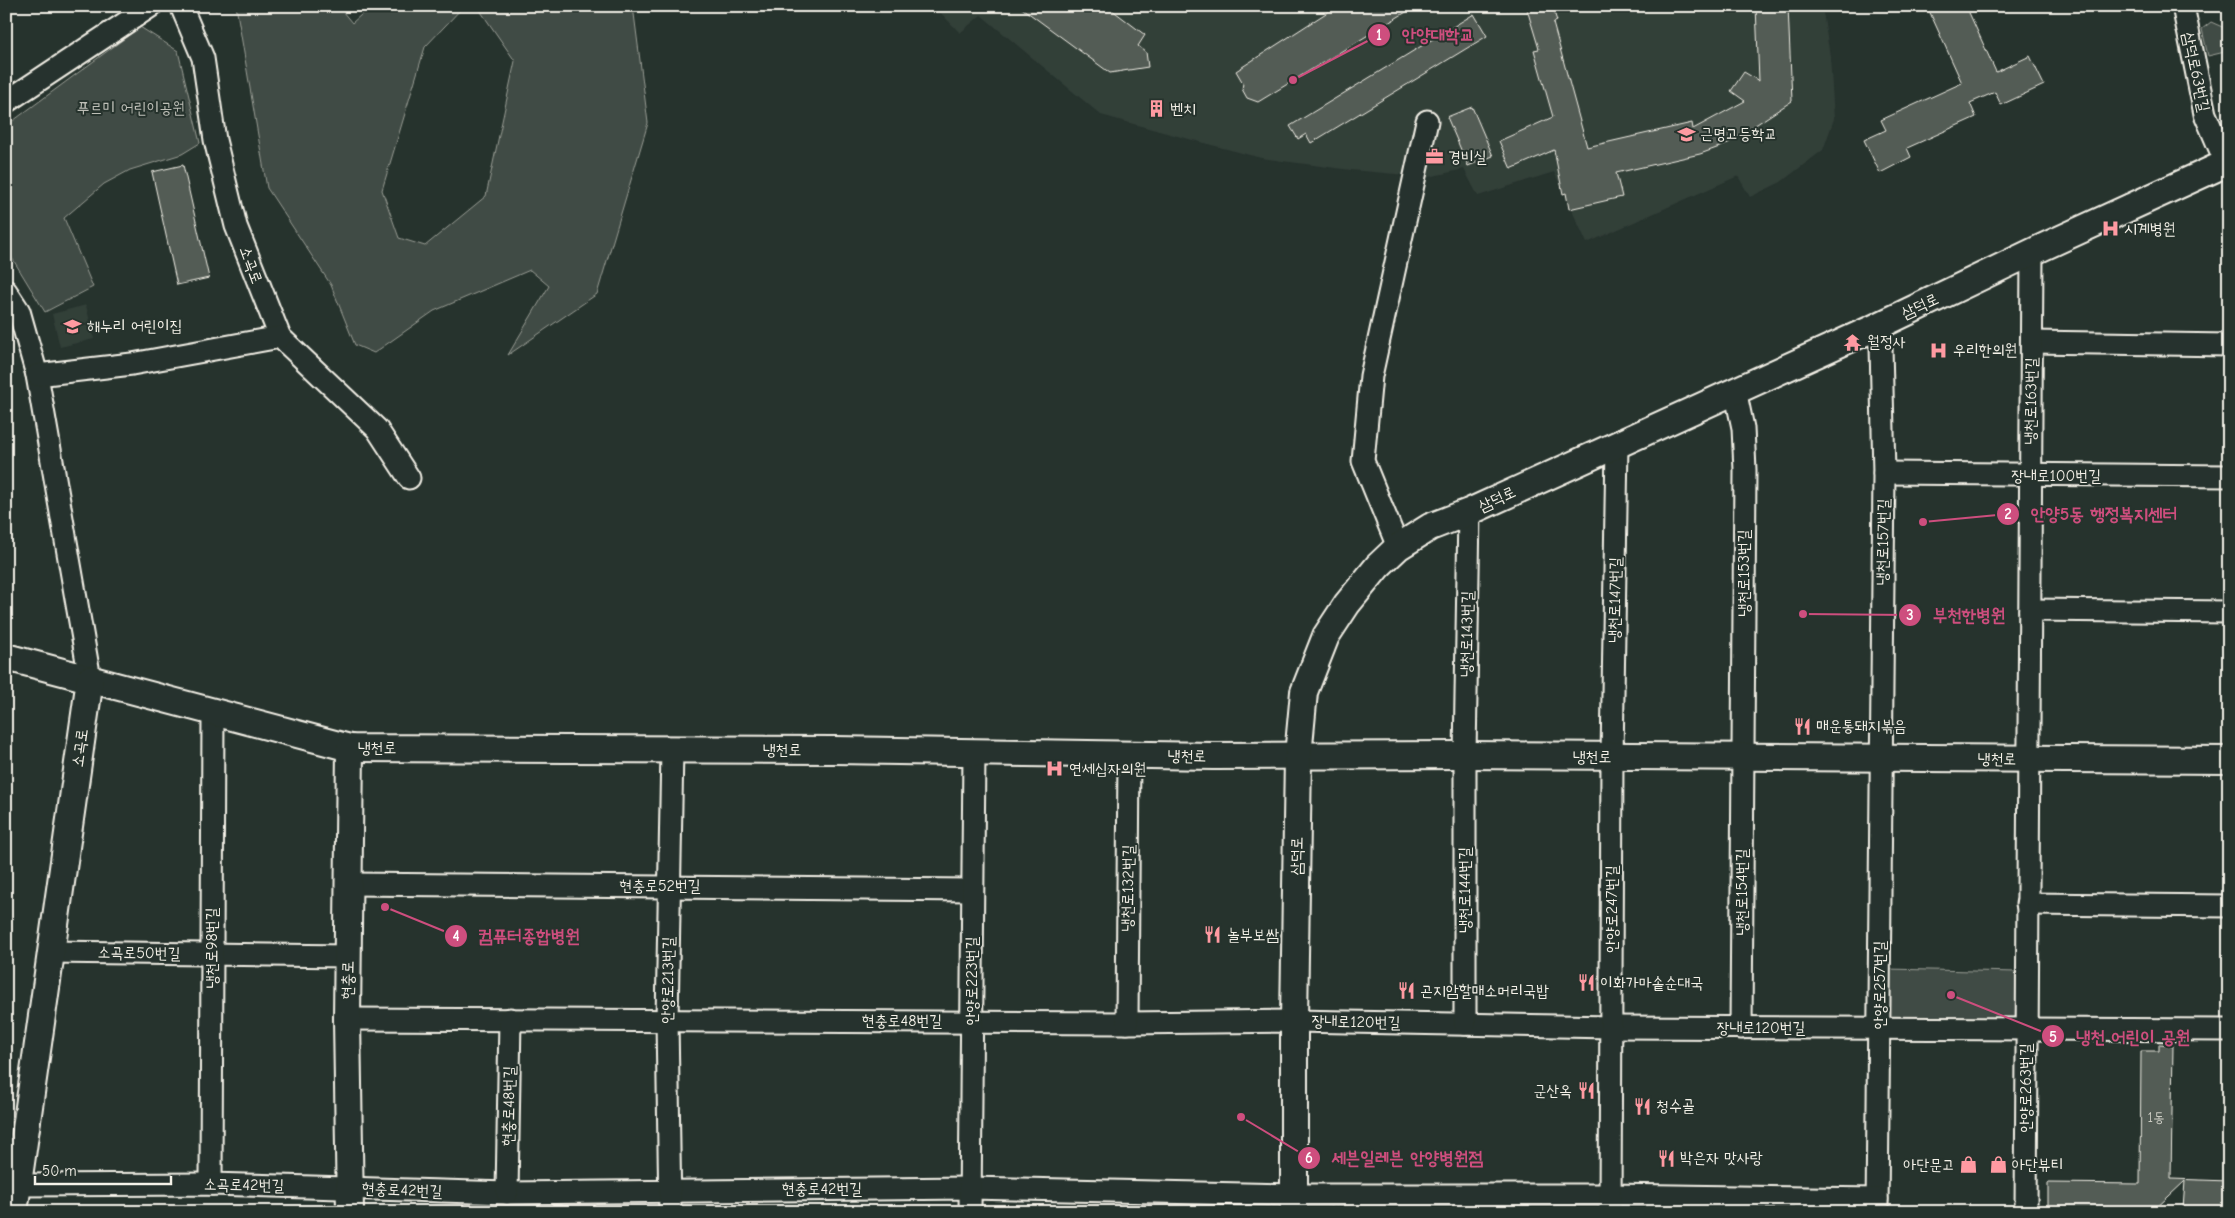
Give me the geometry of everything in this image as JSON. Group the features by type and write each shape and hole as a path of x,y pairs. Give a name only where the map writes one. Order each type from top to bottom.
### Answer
{"street":[{"path":"6,102 150,6"},
{"name":"소곡로","path":"181,6 204,58 215,140 236,226 280,337 377,429 409,478"},
{"name":"삼덕로63번길","path":"2183,6 2205,114 2228,163"},
{"path":"1398,547 1363,461 1371,376 1427,121"},
{"name":"삼덕로","path":"1294,1203 1294,1021 1298,756 1304,692 1326,636 1366,581 1398,547 1430,527 1469,512 1874,328 2228,163"},
{"name":"냉천로163번길","path":"2030,759 2032,253"},
{"name":"소곡로","path":"6,291 19,311 37,376 90,679 14,1212"},
{"name":"냉천로157번길","path":"1874,328 1881,346 1884,473 1881,758"},
{"path":"37,376 132,364 280,337"},
{"name":"냉천로163번길","path":"2032,342 2229,345"},
{"name":"냉천로153번길","path":"1735,390 1743,428 1744,470 1742,756"},
{"name":"냉천로147번길","path":"1612,757 1617,444"},
{"name":"장내로100번길","path":"1884,473 2030,476 2229,476"},
{"name":"냉천로143번길","path":"1465,755 1469,512"},
{"path":"2030,610 2229,612"},
{"name":"냉천로","path":"6,657 350,748 974,751 1298,756 1742,756 2229,760"},
{"name":"냉천로98번길","path":"211,1184 214,713"},
{"name":"현충로","path":"350,748 347,1019 350,1200"},
{"name":"안양로213번길","path":"670,1212 667,1020 672,749"},
{"name":"안양로223번길","path":"970,1212 974,751"},
{"name":"냉천로132번길","path":"1127,1023 1129,754"},
{"name":"냉천로144번길","path":"1464,1024 1465,755"},
{"name":"냉천로154번길","path":"1741,1028 1742,756"},
{"name":"안양로247번길","path":"1610,1203 1612,757"},
{"name":"안양로257번길","path":"1877,1206 1881,758"},
{"name":"안양로263번길","path":"2026,1212 2026,904 2030,759"},
{"name":"현충로52번길","path":"349,884 972,890"},
{"path":"2026,904 2229,906"},
{"name":"소곡로50번길","path":"50,952 348,956"},
{"name":"현충로48번길","path":"347,1019 1127,1023 1294,1021"},
{"name":"현충로48번길","path":"507,1193 510,1019"},
{"name":"장내로120번길","path":"1294,1021 1612,1027 2229,1030"},
{"name":"소곡로42번길","path":"17,1185 211,1184 350,1200"},
{"name":"현충로42번길","path":"350,1200 507,1193 970,1188 1294,1203 1610,1203 1877,1206"}],"shaded area":[{"path":"934,6 1822,6 1830,56 1834,119 1823,150 1781,182 1750,197 1738,176 1587,243 1554,172 1478,196 1464,169 1429,177 1351,170 1261,158 1170,134 1101,115 981,15 960,33"},
{"name":"해누리 어린이집","path":"86,305 94,339 60,347 52,314"}],"green space":[{"path":"236,6 338,6 352,23 371,6 464,6 425,47 382,190 399,238 425,246 486,196 515,61 477,6 633,6 648,123 597,294 508,355 549,286 530,270 434,311 374,353 355,345 331,285 267,188"},
{"path":"2211,22 2229,30 2229,51 2208,56 2202,29"},
{"name":"푸르미 어린이공원","path":"140,27 178,51 200,143 182,154 130,170 104,184 64,218 93,287 45,312 6,248 6,126"},
{"path":"1887,969 2017,972 2015,1020 1885,1019"}],"building":[{"path":"1019,6 1107,6 1145,35 1138,46 1146,52 1148,67 1110,73"},
{"path":"1337,6 1416,6 1258,102 1247,98 1242,89 1243,83 1236,71"},
{"path":"1526,6 1552,6 1557,21 1553,23 1587,147 1692,123 1693,129 1745,101 1731,91 1744,72 1759,81 1756,6 1788,6 1792,101 1725,145 1700,154 1616,173 1622,197 1569,209 1566,193 1563,194 1554,150 1511,169 1499,141 1553,117 1534,50 1539,49"},
{"path":"1927,6 1966,6 1996,72 2030,56 2044,85 2001,105 1995,92 1970,103 1976,117 1907,148 1911,157 1880,173 1864,140 1886,130 1881,120 1962,83"},
{"path":"1474,14 1487,36 1311,143 1306,134 1298,139 1290,126"},
{"path":"1472,107 1493,156 1468,166 1447,117"},
{"path":"183,165 209,278 177,285 152,172"},
{"path":"2159,1044 2173,1045 2171,1179 2229,1181 2229,1210 2183,1209 2185,1181 2152,1212 2048,1212 2048,1183 2140,1184 2141,1051 2159,1051"}],"place":[{"name":"안양대학교","path":"1293,80"},
{"name":"벤치","path":"1156,109"},
{"name":"근명고등학교","path":"1686,134"},
{"name":"경비실","path":"1434,157"},
{"name":"시계병원","path":"2110,229"},
{"name":"해누리 어린이집","path":"73,326"},
{"name":"월정사","path":"1853,342"},
{"name":"우리한의원","path":"1939,350"},
{"name":"안양5동 행정복지센터","path":"1923,522"},
{"name":"부천한병원","path":"1803,614"},
{"name":"매운통돼지볶음","path":"1802,726"},
{"name":"연세십자의원","path":"1055,769"},
{"name":"컴퓨터종합병원","path":"385,907"},
{"name":"놀부보쌈","path":"1213,935"},
{"name":"이화가마솥순대국","path":"1586,983"},
{"name":"곤지암할매소머리국밥","path":"1406,991"},
{"name":"냉천 어린이 공원","path":"1951,995"},
{"name":"군산옥","path":"1586,1091"},
{"name":"청수골","path":"1642,1106"},
{"name":"세븐일레븐 안양병원점","path":"1241,1117"},
{"name":"박은자 맛사랑","path":"1666,1158"},
{"name":"아단문고","path":"1969,1165"},
{"name":"아단뷰티","path":"1998,1165"}]}
